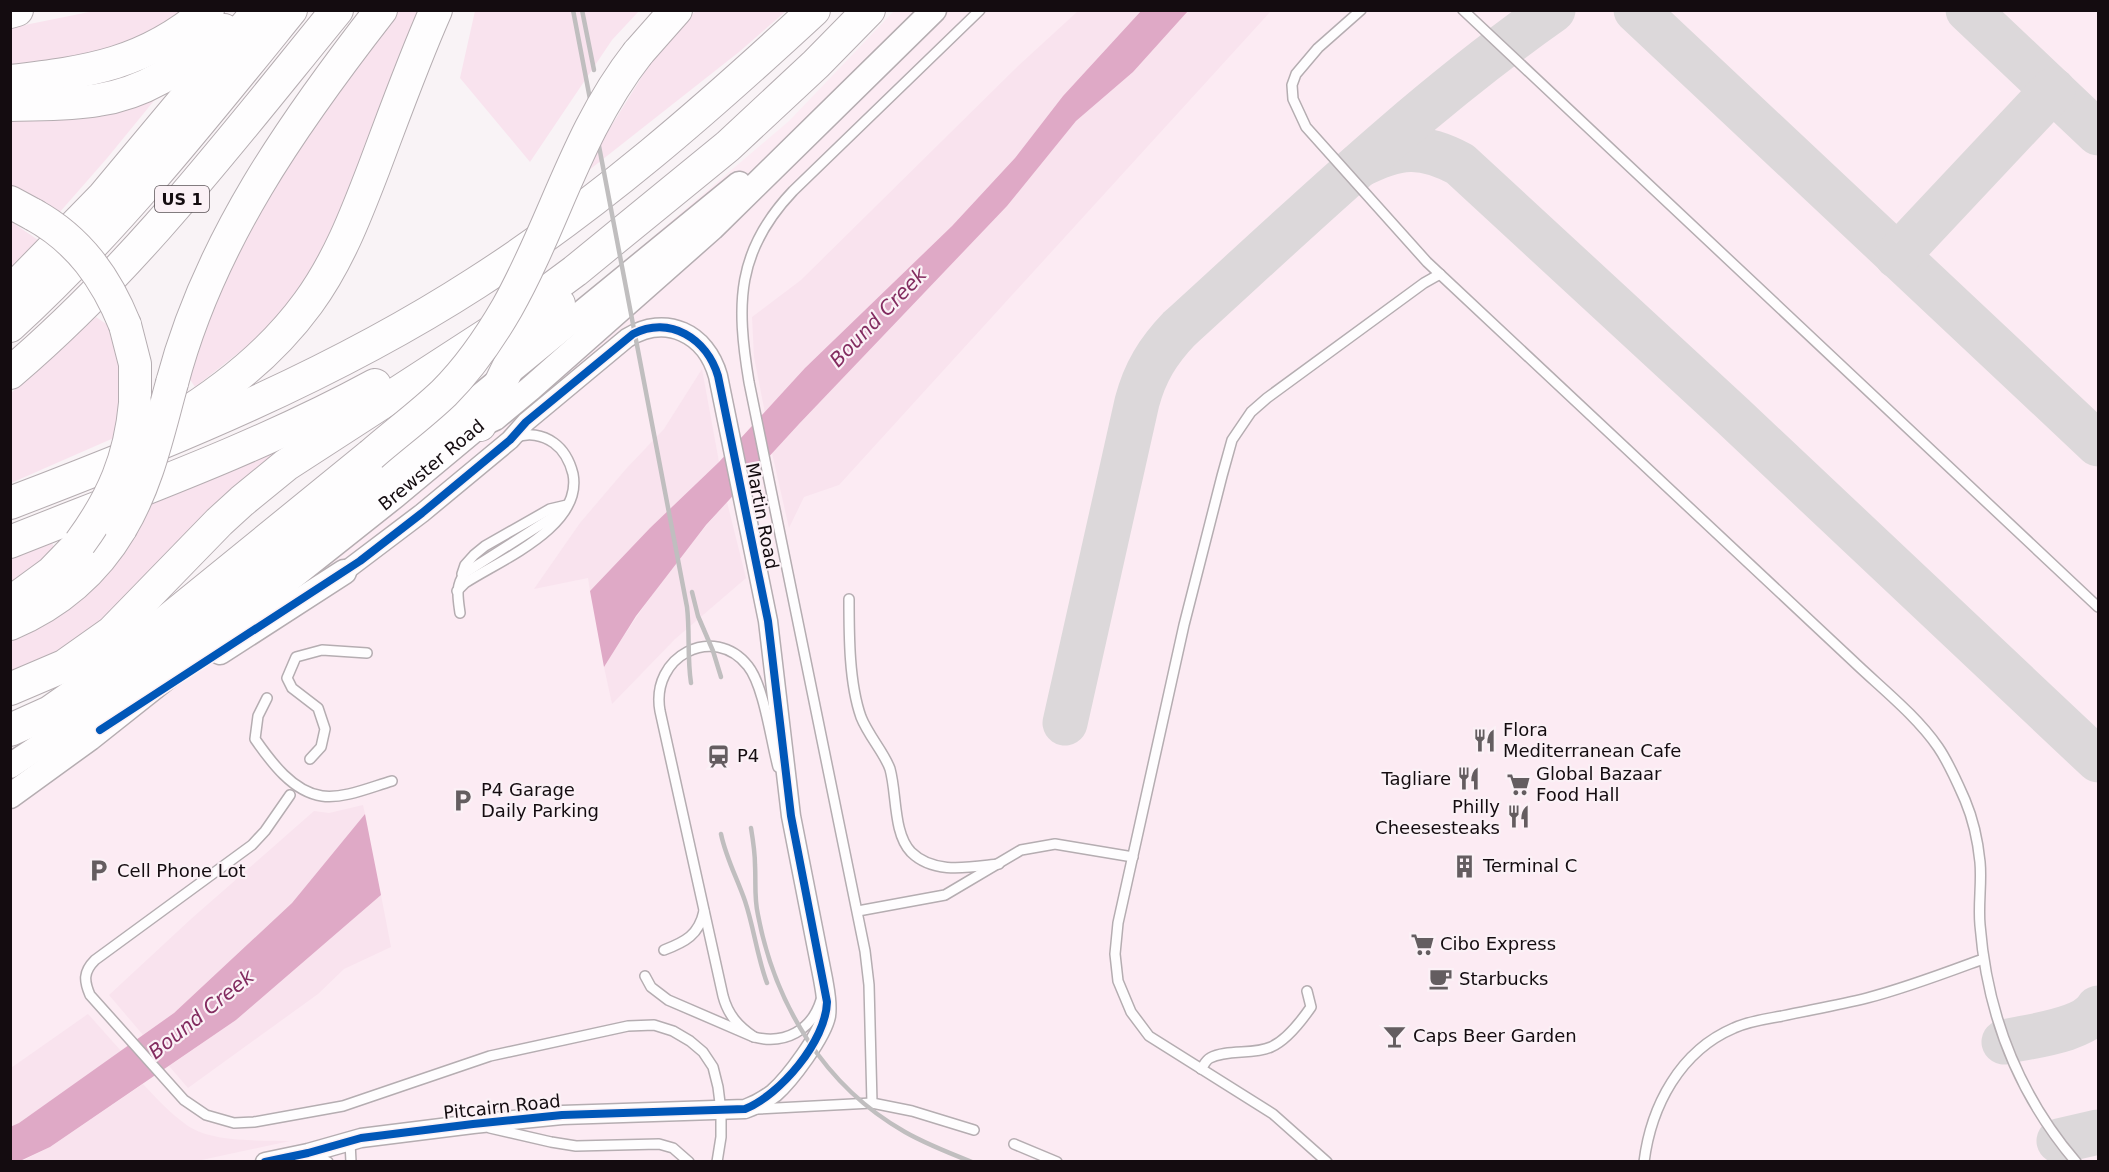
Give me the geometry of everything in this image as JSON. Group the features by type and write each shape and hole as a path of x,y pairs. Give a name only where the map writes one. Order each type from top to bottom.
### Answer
{"highway":[{"path":"10,12 17,10"},
{"path":"10,81 87,71 127,59 165,42 208,10"},
{"path":"10,105 99,100 144,87 168,74 202,50 243,10"},
{"path":"10,292 110,190 259,10"},
{"path":"10,326 63,276 120,216 173,155 291,10"},
{"name":"US 1","path":"10,374 87,302 165,219 337,10"},
{"path":"10,624 47,606 72,588 102,557 121,528 145,479 191,318 209,274 267,168 381,10"},
{"path":"24,498 115,454 201,404 265,353 298,317 326,276 349,232 436,10"},
{"path":"10,730 50,712 81,691 444,393 480,350 506,310 521,282 580,147 603,104 638,53 676,10"},
{"path":"24,498 181,434 290,386 451,300 503,266 600,195 695,117 814,10"},
{"path":"480,425 518,347 534,327 646,228 869,10"},
{"path":"10,542 288,428 358,394 449,340 534,281 640,195 754,89 764,56"},
{"path":"10,689 64,666 112,632 219,522 265,482 328,436 521,312 728,146"},
{"path":"10,603 51,573 80,543 98,518 119,476 131,434 135,403 135,364 125,325 114,298 92,263 63,234 22,208"}],"street":[{"name":"Brewster Road","path":"10,796 100,730 315,560 480,425 495,418 531,388 727,214 934,10"},
{"name":"Brewster Road","path":"12,765 88,712 830,111"},
{"name":"Martin Road","path":"344,572 422,513 510,440 526,422 627,338 640,330 654,327 677,329 691,336 708,352 718,375 773,652 795,841 823,979 827,1010 820,1033 782,1085 769,1097 746,1109"},
{"path":"317,528 312,547 315,560 327,571 344,572"},
{"path":"100,730 344,572"},
{"name":"Pitcairn Road","path":"265,1161 389,1134 473,1124 570,1114 746,1109"}],"lane":[{"path":"872,1103 868,969 749,382 741,300 745,276 759,236 773,213 801,183 980,10"},
{"path":"1360,10 1302,65 1292,85 1295,107 1306,127 1407,242 1852,660 1916,722 1938,747 1966,802 1974,830 1980,862 1980,922 1983,959 2004,1042 2045,1123 2076,1161"},
{"path":"1463,10 2098,606"},
{"path":"1327,1161 1273,1114 1149,1036 1131,1012 1118,981 1115,954 1118,923 1184,625 1232,440 1251,412 1267,398 1424,283 1440,274"},
{"path":"457,591 465,583 532,544 548,531 571,497 574,481 570,464 562,450 536,435 520,435 510,440"},
{"path":"460,613 457,591 465,565 474,555 485,546 550,509 567,505"},
{"path":"849,599 850,661 861,715 869,735 890,767 902,840 912,853 929,863 954,868 999,864"},
{"path":"754,1036 737,1023 725,1004 659,702 662,678 675,659 697,649 720,648 735,654 753,672 795,841"},
{"path":"310,759 321,747 325,729 318,708 292,688 287,678 296,657 322,650 368,653"},
{"path":"267,698 258,716 255,740 267,757 295,784 306,791 323,796 340,795 392,782"},
{"path":"290,795 265,831 252,845 90,965 85,976 90,995 174,1090 198,1111 224,1121 254,1122 299,1115 356,1102 490,1056 645,1024 663,1027 682,1036 703,1052 713,1068 721,1111 721,1137 717,1161"},
{"path":"858,911 945,895 1021,850 1055,844 1133,857"},
{"path":"664,950 685,942 691,937 700,924 704,907"},
{"path":"1644,1161 1656,1111 1670,1083 1690,1059 1713,1039 1754,1021 1868,998 1983,959"},
{"path":"645,976 656,992 668,1000 754,1036 773,1040 802,1030 816,1012 822,996 823,979"},
{"path":"1201,1069 1208,1059 1272,1047 1299,1025 1311,1006 1307,991"},
{"path":"746,1109 872,1103 892,1106 974,1130"},
{"path":"473,1124 576,1146 659,1144 673,1148 689,1161"},
{"path":"350,1142 351,1161"},
{"path":"1014,1144 1057,1161"},
{"path":"308,1153 328,1161"}],"shaded area":[{"path":"475,10 639,11 612,40 530,162 460,78"},
{"path":"94,11 192,11 92,61 11,72 10,28"},
{"path":"395,11 420,11 333,231 310,273 283,310 251,343 195,387 187,375 206,314 263,198"},
{"path":"696,11 786,11 739,52 579,178 669,33"},
{"path":"894,11 2098,11 2098,1161 11,1162 11,751 63,722 534,338 789,121"},
{"path":"1078,11 1141,11 1063,96 1015,158 952,226 805,368 765,413 754,357 752,317 801,280 1018,66"},
{"path":"1188,11 1271,11 839,485 804,497 789,528 772,453 1007,206 1076,121 1133,72"},
{"path":"157,97 59,213 11,188 11,118"},
{"path":"10,221 41,242 10,269"},
{"path":"96,317 112,328 120,370 121,395 116,437 11,483 10,394"},
{"path":"702,369 719,462 650,528 590,591 588,578 534,589 580,523 664,429"},
{"path":"292,436 297,444 93,636 11,678 11,640 24,634 154,492"},
{"path":"727,502 746,578 675,639 612,704 604,667 662,582"},
{"path":"49,536 55,550 11,586 11,552"},
{"path":"363,805 365,814 292,903 174,1013 143,1035 109,995 314,811 329,813"},
{"path":"381,895 391,947 344,969 318,994 188,1088 169,1066 236,1020"},
{"path":"88,1014 121,1051 11,1127 11,1068"},
{"path":"143,1084 176,1116 188,1126 199,1131 238,1140 290,1141 197,1161 20,1162 50,1147"}],"water":[{"name":"Bound Creek","path":"1141,11 1188,11 1133,72 1076,121 1007,206 706,525 636,616 604,667 590,591 650,528 719,462 805,368 952,226 1015,158 1063,96"},
{"name":"Bound Creek","path":"365,814 381,895 236,1020 50,1147 20,1161 11,1161 10,1127 19,1123 174,1013 292,903"}],"taxiway":[{"path":"1065,723 1137,402 1148,372 1165,345 1179,329 1408,123 1503,46 1553,10"},
{"path":"1636,10 2098,444"},
{"path":"1968,10 2098,133"},
{"path":"1897,256 2053,90"},
{"path":"1360,165 1386,154 1410,150 1433,153 1460,164 1733,416 2098,760"},
{"path":"2004,1042 2069,1027 2091,1016 2098,1008"},
{"path":"2059,1141 2098,1132"}],"railway":[{"path":"573,10 687,607 691,683"},
{"path":"582,10 594,70"},
{"path":"692,592 698,616 721,677"},
{"path":"751,828 755,855 756,902 766,948 791,1011 808,1040 827,1067 876,1113 905,1132 972,1162"},
{"path":"721,834 745,901 767,983"}],"cycle path":[{"path":"100,730 360,561 510,440 526,422 633,334 660,327 673,329 696,341 713,363 718,376 768,621 791,816 827,1002 825,1017 819,1033 799,1065 786,1079 759,1102 745,1109 562,1115 473,1124 361,1138 265,1162"}],"place":[{"name":"Flora Mediterranean Cafe","path":"1485,740"},
{"name":"P4","path":"719,756"},
{"name":"Tagliare","path":"1469,779"},
{"name":"Global Bazaar Food Hall","path":"1518,784"},
{"name":"P4 Garage Daily Parking","path":"463,800"},
{"name":"Philly Cheesesteaks","path":"1518,817"},
{"name":"Terminal C","path":"1465,866"},
{"name":"Cell Phone Lot","path":"99,871"},
{"name":"Cibo Express","path":"1422,944"},
{"name":"Starbucks","path":"1441,979"},
{"name":"Caps Beer Garden","path":"1395,1036"}]}
